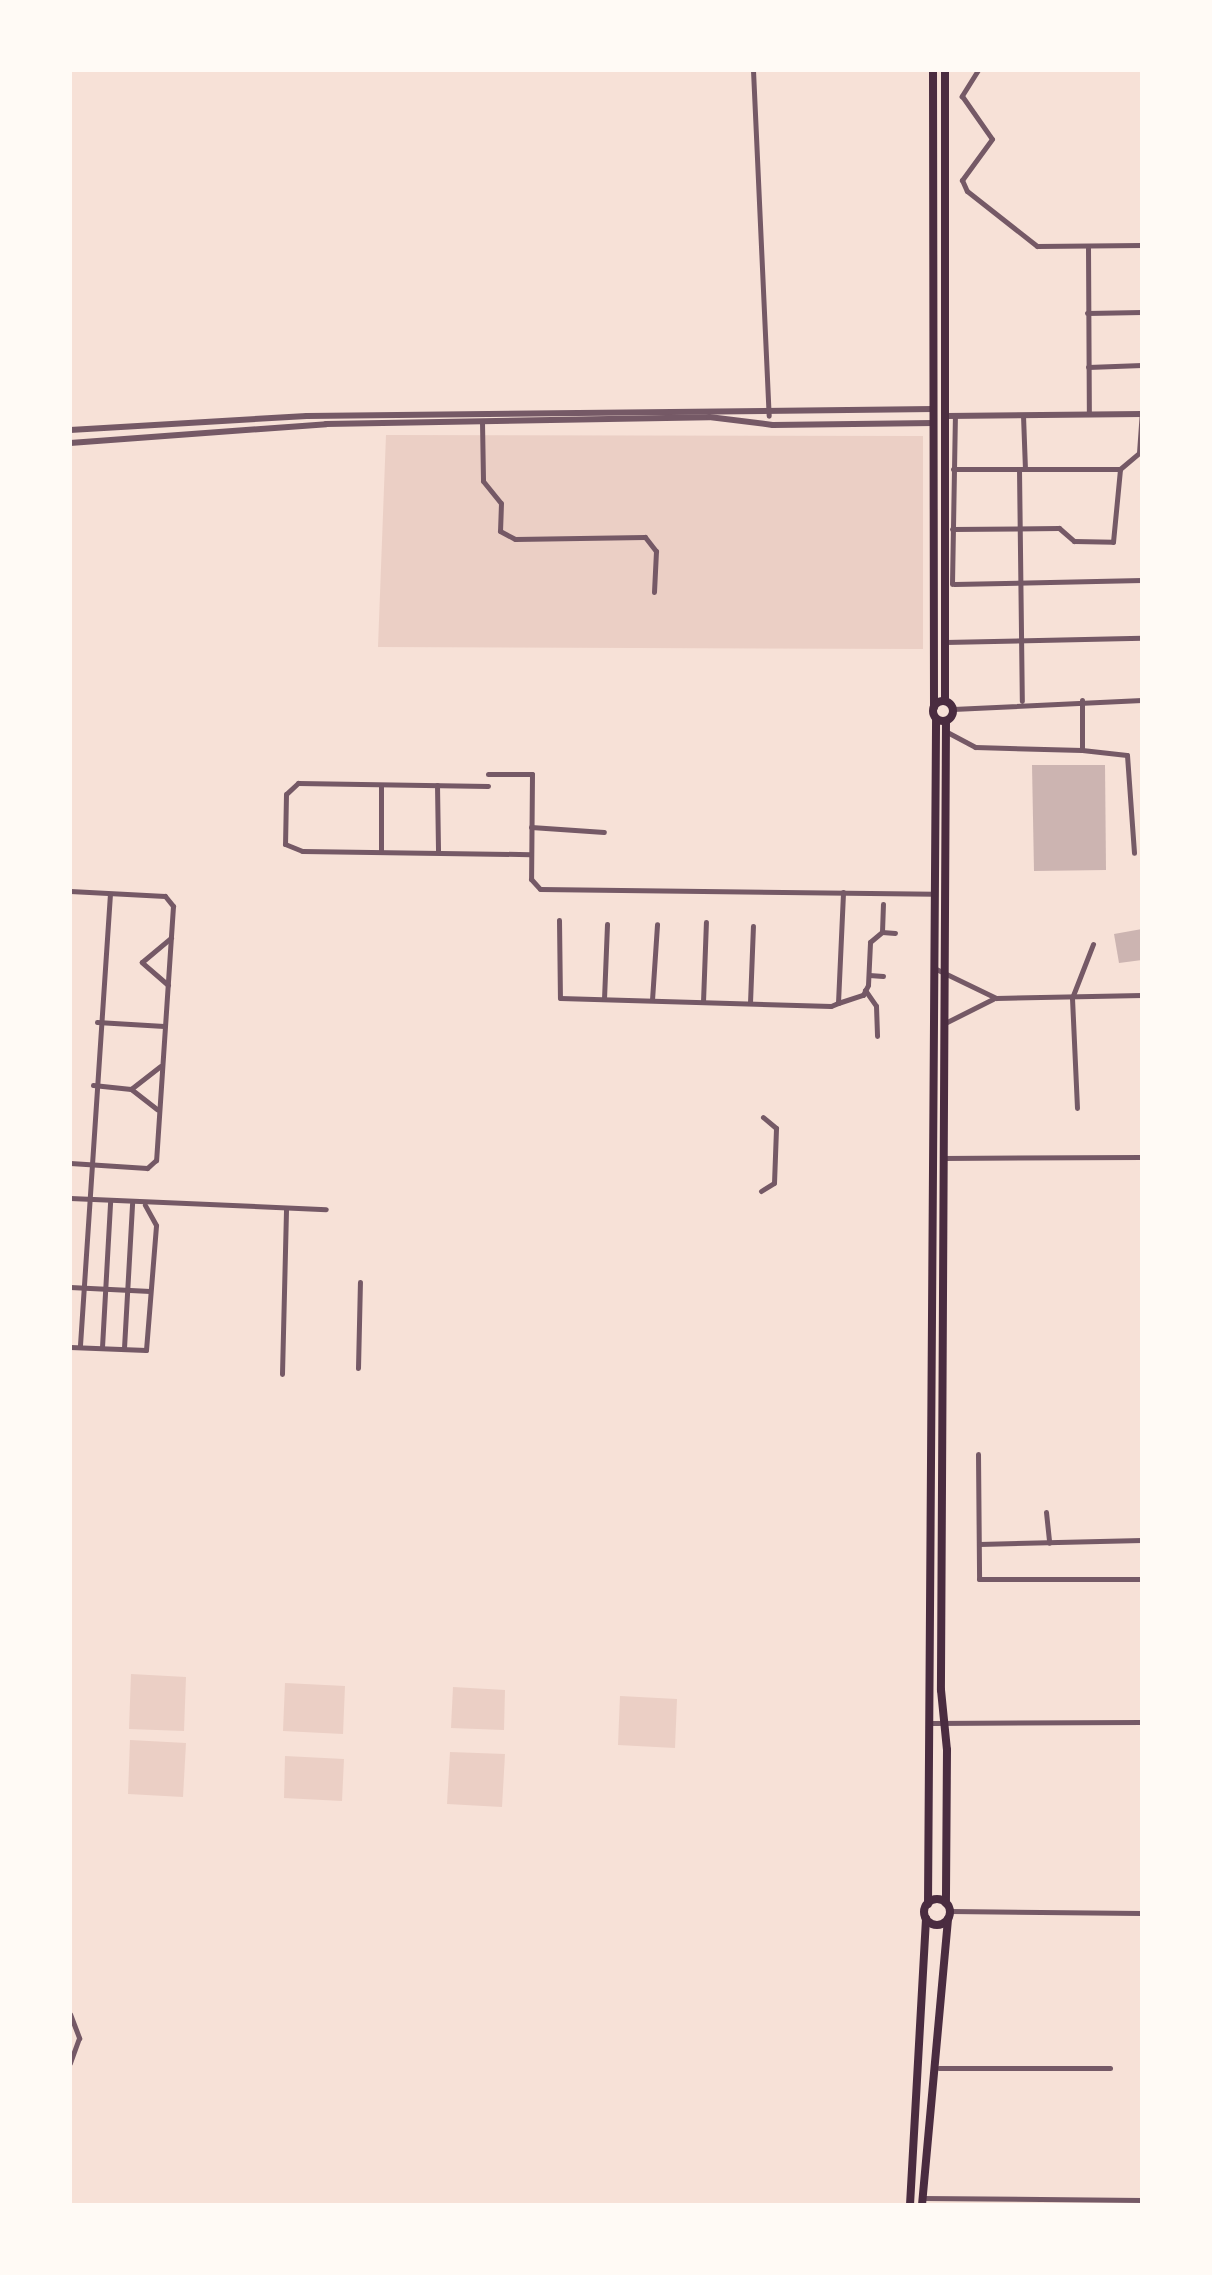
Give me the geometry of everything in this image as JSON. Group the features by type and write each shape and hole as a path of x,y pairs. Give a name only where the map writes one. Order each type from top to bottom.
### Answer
{"main road":[{"path":"922,2202 939,2068 948,1911 943,1723 942,723 934,707 933,70"},
{"path":"944,702 951,416 945,70"},
{"path":"934,707 944,702"},
{"path":"910,2205 928,1904 934,894 942,723 952,708 944,702"},
{"path":"928,1904 948,1911"},
{"path":"926,1918 937,1925 948,1911"}],"street":[{"path":"753,70 769,416"},
{"path":"978,70 962,96 992,140 963,186 1023,240 1088,246 1142,244"},
{"path":"1088,246 1089,414"},
{"path":"1087,313 1142,312"},
{"path":"1088,367 1142,365"},
{"path":"70,430 248,418 696,408 769,416 934,409"},
{"path":"953,469 1120,469 1139,453 1142,414 951,416 954,584"},
{"path":"1022,701 1024,415"},
{"path":"70,443 326,424 710,418 772,425 934,423"},
{"path":"482,422 483,481 501,503 500,531 515,538 645,537 656,551 654,592"},
{"path":"952,529 1058,528 1074,541 1112,542 1120,469"},
{"path":"944,583 1142,580"},
{"path":"943,642 1142,638"},
{"path":"1082,700 1082,750"},
{"path":"952,708 1022,701 1142,700"},
{"path":"942,723 975,747 1127,755 1134,853"},
{"path":"488,774 532,774 533,884 550,892 934,894"},
{"path":"488,786 292,785 285,844 296,850 530,854"},
{"path":"381,785 381,852"},
{"path":"437,786 438,851"},
{"path":"530,827 604,832"},
{"path":"70,891 170,898 171,938 159,1110 151,1166 70,1163"},
{"path":"838,1003 843,892"},
{"path":"80,1346 84,1199 110,894"},
{"path":"882,932 883,904"},
{"path":"559,920 560,998 838,1003 865,990"},
{"path":"703,1002 706,922"},
{"path":"604,999 607,924"},
{"path":"652,1000 657,924"},
{"path":"750,1003 753,926"},
{"path":"877,1036 876,1006 865,990 870,942 882,932 895,932"},
{"path":"168,985 142,962 171,938"},
{"path":"1077,1108 1072,998 1093,944"},
{"path":"934,968 996,998 1142,995"},
{"path":"868,975 883,976"},
{"path":"944,1024 996,998"},
{"path":"97,1022 164,1026"},
{"path":"132,1090 162,1064"},
{"path":"93,1085 132,1090 159,1110"},
{"path":"761,1191 774,1183 776,1128 763,1117"},
{"path":"943,1158 1142,1157"},
{"path":"70,1198 145,1205 326,1209"},
{"path":"102,1348 110,1201"},
{"path":"124,1348 132,1204"},
{"path":"70,1347 146,1350 156,1225 145,1205"},
{"path":"282,1374 286,1209"},
{"path":"358,1368 360,1282"},
{"path":"70,1287 150,1291"},
{"path":"978,1454 978,1579 1142,1579"},
{"path":"1046,1512 1049,1543"},
{"path":"979,1544 1142,1540"},
{"path":"932,1722 1142,1722"},
{"path":"948,1911 1142,1913"},
{"path":"70,2014 79,2038 70,2063"},
{"path":"939,2068 1110,2068"},
{"path":"922,2202 1142,2200"}],"shaded area":[{"path":"386,435 923,436 923,649 378,647"},
{"path":"131,1674 186,1677 184,1731 129,1729"},
{"path":"285,1683 345,1686 343,1734 283,1731"},
{"path":"453,1687 505,1690 504,1730 451,1728"},
{"path":"620,1696 677,1699 675,1748 618,1745"},
{"path":"130,1740 186,1743 183,1797 128,1794"},
{"path":"450,1752 505,1754 502,1807 447,1804"},
{"path":"285,1756 344,1759 342,1801 284,1798"}],"building":[{"path":"1032,765 1105,765 1106,870 1034,871"},
{"path":"1142,929 1142,960 1119,963 1114,934"}]}
